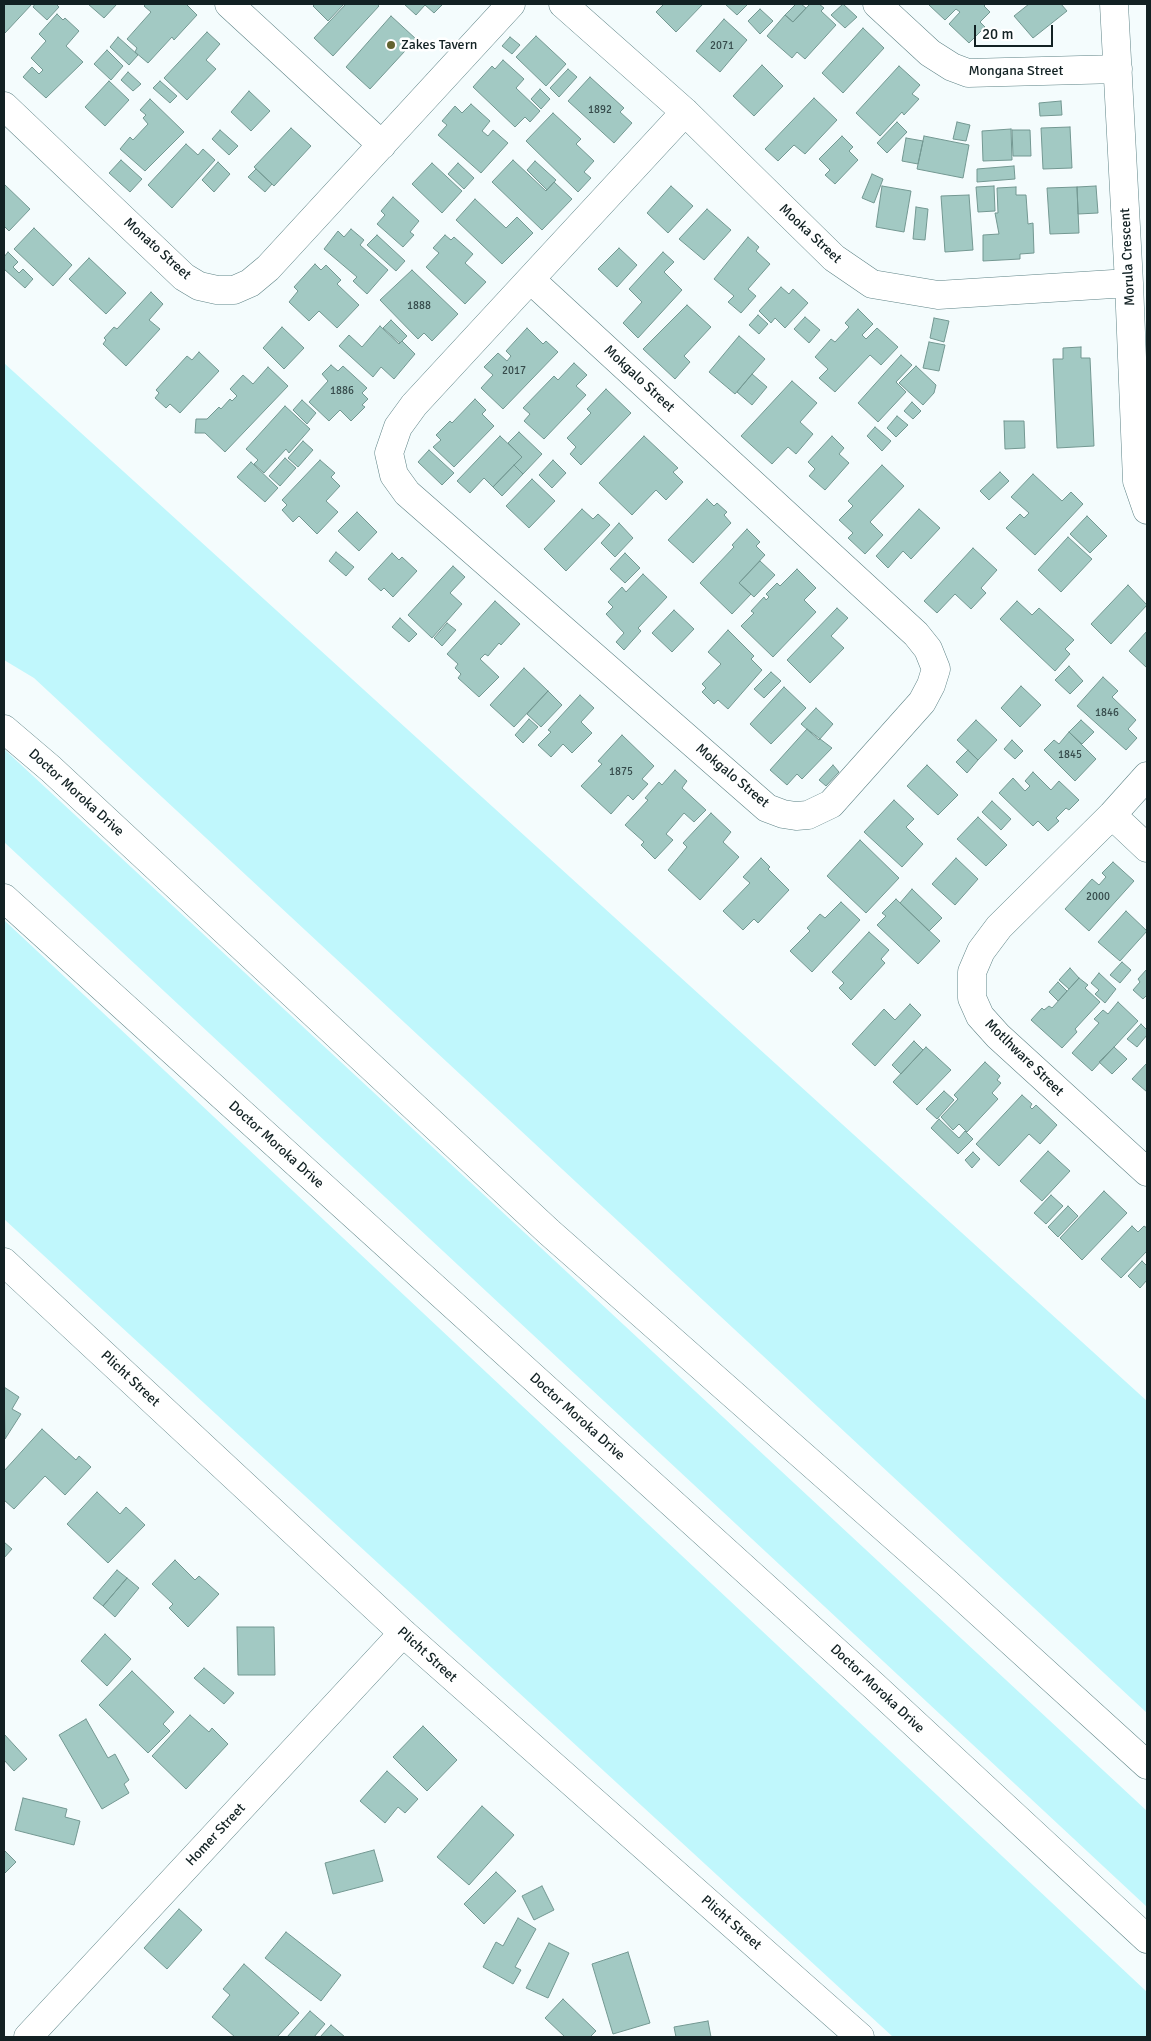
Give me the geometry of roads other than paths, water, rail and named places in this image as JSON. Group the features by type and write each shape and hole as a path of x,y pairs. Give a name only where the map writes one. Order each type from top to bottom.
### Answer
{"street":[{"path":"229,4 382,145"},
{"name":"Monato Street","path":"4,106 184,277 199,286 217,290 234,290 250,283 268,268 511,4"},
{"name":"Mooka Street","path":"563,4 685,112 834,258 872,284 938,295 1129,283"},
{"name":"Mongana Street","path":"877,4 930,53 952,67 968,73 1118,70"},
{"name":"Morula Crescent","path":"1114,4 1129,283 1137,480 1147,510"},
{"name":"Mokgalo Street","path":"531,280 908,628 928,649 936,668 931,685 922,702 831,804 808,815 796,816 783,814 768,808 407,493 394,475 389,453 398,427 414,405 685,112"},
{"name":"Doctor Moroka Drive","path":"4,729 51,769 549,1232 941,1578 1147,1765"},
{"name":"Motlhware Street","path":"1147,776 1112,815 999,927 981,951 972,972 972,998 980,1016 998,1036 1147,1172"},
{"path":"1112,815 1147,848"},
{"name":"Doctor Moroka Drive","path":"4,898 867,1679 1147,1939"},
{"name":"Plicht Street","path":"4,1262 403,1633 860,2037"},
{"name":"Homer Street","path":"28,2037 403,1633"}],"place":[{"name":"Zakes Tavern","path":"391,45"}]}
